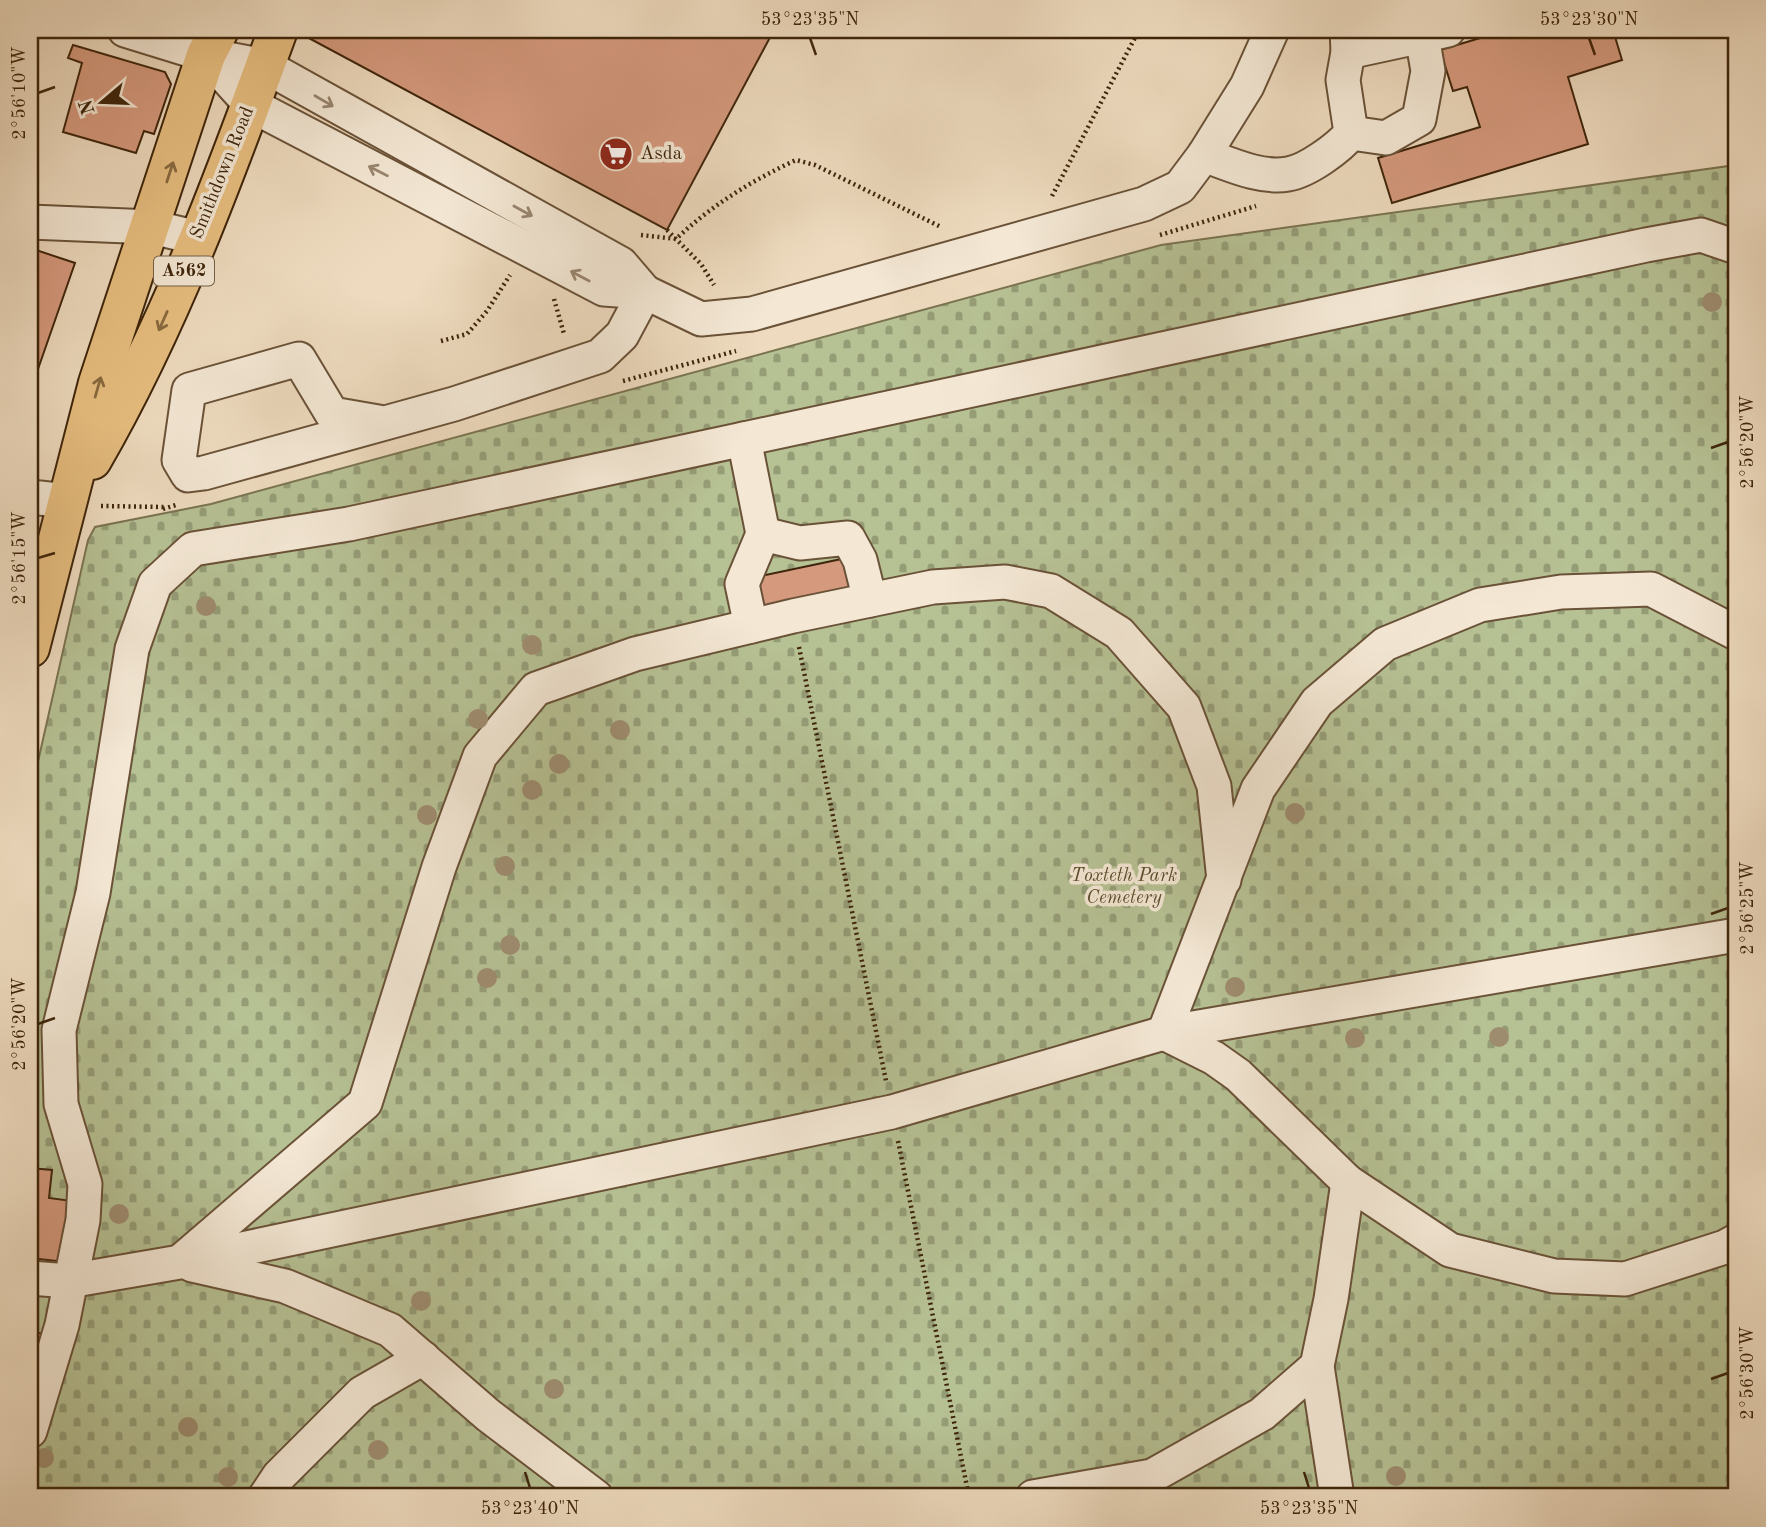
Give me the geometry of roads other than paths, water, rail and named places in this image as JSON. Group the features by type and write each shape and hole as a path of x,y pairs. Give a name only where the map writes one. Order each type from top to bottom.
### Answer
{"highway":[{"name":"Smithdown Road","path":"68,501 131,393 198,238 278,30"},
{"name":"Smithdown Road","path":"32,629 99,383 213,43"}],"street":[{"path":"125,30 213,43 265,66 621,264 645,292"},
{"path":"213,43 251,105 604,289 645,292 701,319 752,314 1144,204 1180,187 1204,155 1247,86 1272,30"},
{"path":"1204,155 1247,170 1289,174 1338,149 1351,133 1343,80 1348,41 1435,33 1419,119 1386,138 1351,133"},
{"path":"30,222 152,227 198,238"},
{"path":"30,1431 62,1325 83,1220 85,1184 61,1104 59,1030 93,893 132,649 155,584 193,549 349,524 1646,245 1700,235 1736,247"},
{"path":"384,423 332,414 299,359 189,390 179,460 188,475 204,473 384,423 533,381 600,356 622,335 645,292"},
{"path":"744,439 763,534 742,584 751,626"},
{"path":"30,497 68,501"},
{"path":"763,534 800,543 848,538 860,560 870,600"},
{"path":"180,1262 365,1103 439,867 480,756 536,689 635,654 793,616 933,587 1005,582 1051,591 1119,633 1184,707 1214,786 1224,880"},
{"path":"1164,1033 1258,789 1317,702 1385,644 1480,605 1561,592 1651,589 1736,633"},
{"path":"30,1278 69,1281 180,1262 892,1112 1164,1033 1736,935"},
{"path":"1164,1033 1214,1058 1238,1075 1348,1182 1450,1250 1555,1276 1625,1279 1726,1247 1736,1241"},
{"path":"1337,1497 1317,1366 1331,1299 1348,1182"},
{"path":"180,1262 285,1286 390,1330 488,1415 596,1497"},
{"path":"265,1497 279,1476 362,1393 423,1358"},
{"path":"1033,1497 1152,1476 1262,1414 1317,1366"}],"place":[{"name":"Asda","path":"616,154"}],"park label":[{"name":"Toxteth Park Cemetery","path":"1124,887"}]}
